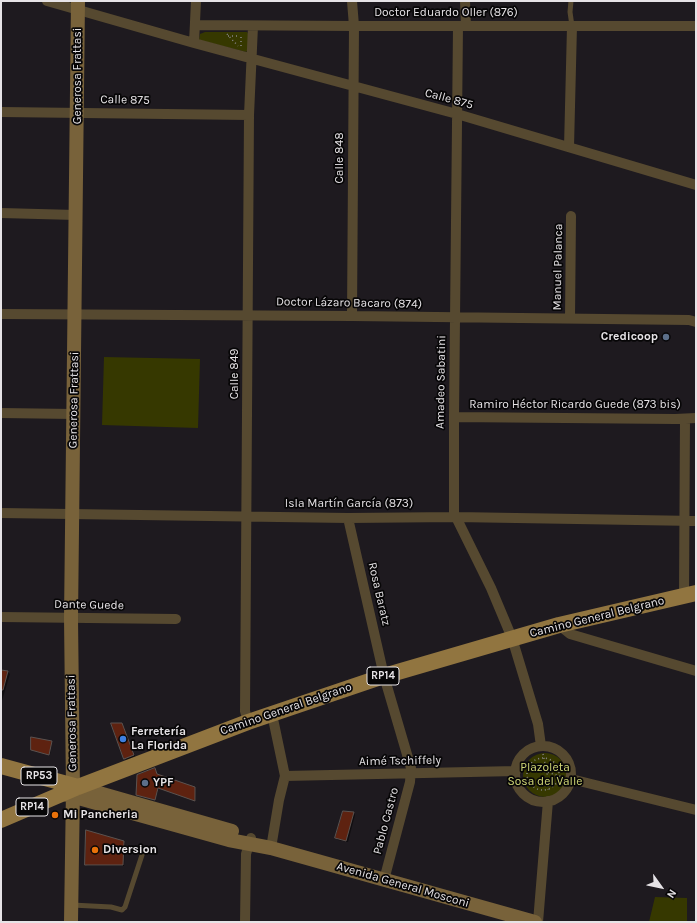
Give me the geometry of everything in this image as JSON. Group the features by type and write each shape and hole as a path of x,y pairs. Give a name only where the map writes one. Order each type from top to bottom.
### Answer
{"main road":[{"name":"Generosa Frattasi","path":"71,922 71,618 78,112 78,5"},
{"name":"Camino General Belgrano","path":"1,820 248,722 384,676 559,625 690,595"},
{"name":"Avenida General Mosconi","path":"1,766 72,791 531,921"},
{"name":"Avenida General Mosconi","path":"1,777 72,791"}],"street":[{"path":"47,1 78,5 194,43 196,1"},
{"name":"Calle 848","path":"352,1 354,26 352,316"},
{"name":"Amadeo Sabatini","path":"465,1 462,26 457,114 454,506 456,517 491,588 512,638 538,724 541,746"},
{"name":"Doctor Eduardo Oller (876)","path":"196,25 218,26 241,31 253,26 696,26"},
{"name":"Calle 849","path":"248,722 245,711 249,115 253,26"},
{"path":"569,147 572,26"},
{"name":"Calle 875","path":"194,43 457,114 696,185"},
{"name":"Calle 875","path":"1,112 249,115"},
{"path":"1,213 76,215"},
{"name":"Manuel Palanca","path":"570,318 572,216"},
{"name":"Doctor Lázaro Bacaro (874)","path":"1,314 570,318 689,320 696,322"},
{"path":"1,413 74,414"},
{"name":"Ramiro Héctor Ricardo Guede (873 bis)","path":"454,417 696,418"},
{"path":"685,419 684,520 690,595"},
{"name":"Isla Martín García (873)","path":"1,513 247,517 456,517 696,520"},
{"name":"Rosa Baratz","path":"348,518 384,676"},
{"name":"Dante Guede","path":"1,617 176,620"},
{"path":"559,625 570,634 696,671"},
{"name":"Pablo Castro","path":"384,676 412,774 384,880"},
{"path":"271,848 279,800 285,776 272,714"},
{"path":"541,746 557,750 564,755 569,762 571,770 571,779 565,791 560,796 548,801 532,799 524,794 519,788 516,780 518,762 524,754 541,746"},
{"name":"Aimé Tschiffely","path":"285,776 516,771"},
{"path":"571,779 696,810"},
{"path":"531,921 548,801"},
{"path":"245,922 245,861 250,841"}],"lane":[{"path":"571,1 570,12 572,26"},
{"path":"71,905 124,909 143,852"}],"path":[{"path":"218,26 228,36 241,48 241,31 228,36"},
{"path":"541,746 547,772 548,801"},
{"path":"544,758 555,764 558,769 556,784 548,790 532,787 527,777 527,771 532,762 536,759 544,758"},
{"path":"527,771 547,772 571,779"}],"green space":[{"path":"205,32 247,32 249,35 248,50 246,52 199,40 200,34"},
{"path":"104,357 200,359 198,428 102,425"},
{"name":"Plazoleta Sosa del Valle","path":"541,753 549,753 554,754 561,759 566,766 566,784 561,791 554,796 541,797 533,794 526,787 523,779 523,771 526,763 533,756"},
{"path":"655,897 687,898 687,922 649,922"}],"building":[{"path":"1,670 8,671 3,690 1,690"},
{"name":"Ferretería La Florida","path":"111,723 122,723 134,755 124,759"},
{"path":"31,737 52,741 49,755 31,750"},
{"path":"155,768 157,774 195,787 195,801 158,788 155,800 136,795 137,775"},
{"path":"343,811 354,812 346,841 335,838"},
{"path":"86,830 124,841 123,865 85,865"}],"place":[{"name":"Credicoop","path":"666,337"},
{"name":"Ferretería La Florida","path":"123,739"},
{"name":"YPF","path":"145,783"},
{"name":"Mi Pancheria","path":"55,815"},
{"name":"Diversion","path":"95,850"}]}
